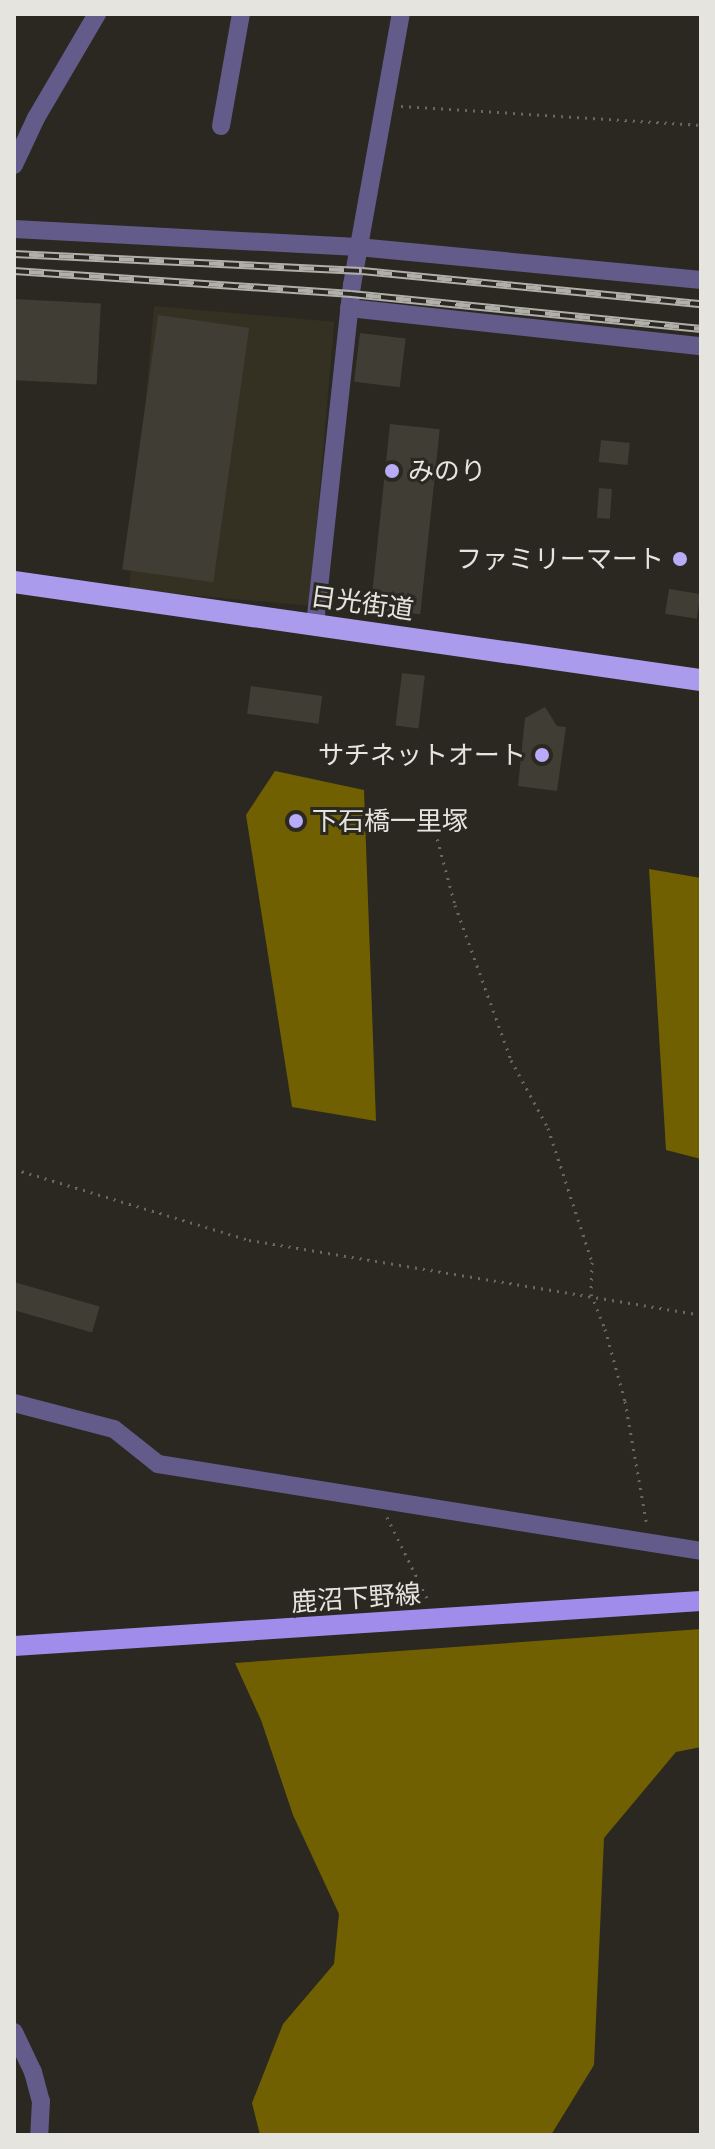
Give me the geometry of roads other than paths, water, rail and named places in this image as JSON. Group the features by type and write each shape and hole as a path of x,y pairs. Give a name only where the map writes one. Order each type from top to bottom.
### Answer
{"highway":[{"name":"日光街道","path":"14,582 701,680"}],"main road":[{"name":"鹿沼下野線","path":"14,1646 701,1601"}],"street":[{"path":"14,165 36,118 97,14"},
{"path":"221,126 241,14"},
{"path":"315,625 349,308 401,14"},
{"path":"14,229 358,247 701,280"},
{"path":"349,308 701,346"},
{"path":"14,1403 114,1429 158,1464 701,1551"},
{"path":"14,2032 33,2072 41,2101 39,2135"}],"railway":[{"path":"14,254 362,271 701,304"},
{"path":"14,271 351,294 701,329"}],"place":[{"name":"みのり","path":"392,471"},
{"name":"ファミリーマート","path":"680,559"},
{"name":"サチネットオート","path":"542,755"},
{"name":"下石橋一里塚","path":"296,821"}]}
